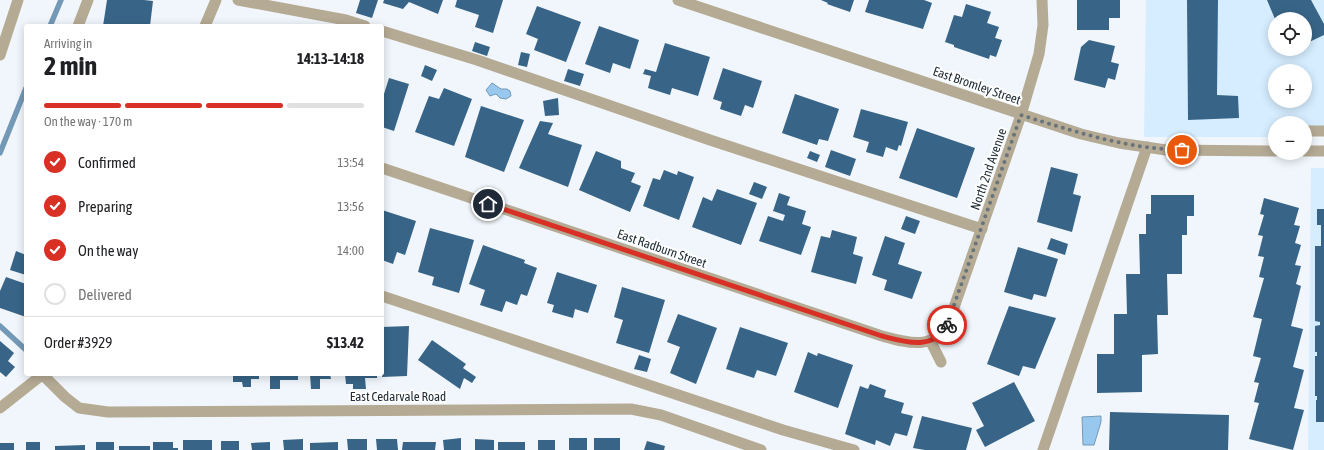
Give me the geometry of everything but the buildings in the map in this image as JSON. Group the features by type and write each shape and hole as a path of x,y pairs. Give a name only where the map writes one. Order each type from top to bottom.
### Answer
{"street":[{"path":"0,55 18,0"},
{"path":"79,24 88,0"},
{"path":"206,24 216,0"},
{"path":"238,0 346,20 359,24"},
{"name":"East Bromley Street","path":"678,0 1081,134 1119,143 1166,150 1268,151"},
{"name":"North 2nd Avenue","path":"932,339 944,332 949,322 1021,115 1039,54 1043,25 1042,0"},
{"path":"384,32 477,60 710,140 982,229"},
{"path":"1312,131 1324,130"},
{"path":"1043,450 1147,147"},
{"path":"1312,151 1324,151"},
{"name":"East Radburn Street","path":"384,169 882,336 905,342 924,342 932,339"},
{"path":"384,297 783,430 854,450"},
{"path":"932,339 941,362"},
{"path":"0,408 40,376"},
{"name":"East Cedarvale Road","path":"44,376 65,397 79,408 108,412 630,408 661,415 761,450"}],"shaded area":[{"path":"1146,0 1324,0 1324,136 1312,136 1312,116 1268,116 1268,137 1144,137"},
{"path":"1311,168 1324,168 1324,450 1308,450"}],"water":[{"path":"492,83 501,89 507,89 510,91 511,96 506,99 500,98 496,94 490,96 486,90"},
{"path":"1101,416 1101,422 1094,445 1083,445 1082,417"}],"waterway":[{"path":"51,24 61,0"},
{"path":"0,153 24,93"},
{"path":"0,326 24,348"}],"way so far":[{"path":"947,325 1021,115 1081,134 1119,143 1166,150 1182,150"}],"route":[{"path":"488,204 882,336 905,342 924,342 934,339 944,332 947,325"}]}
